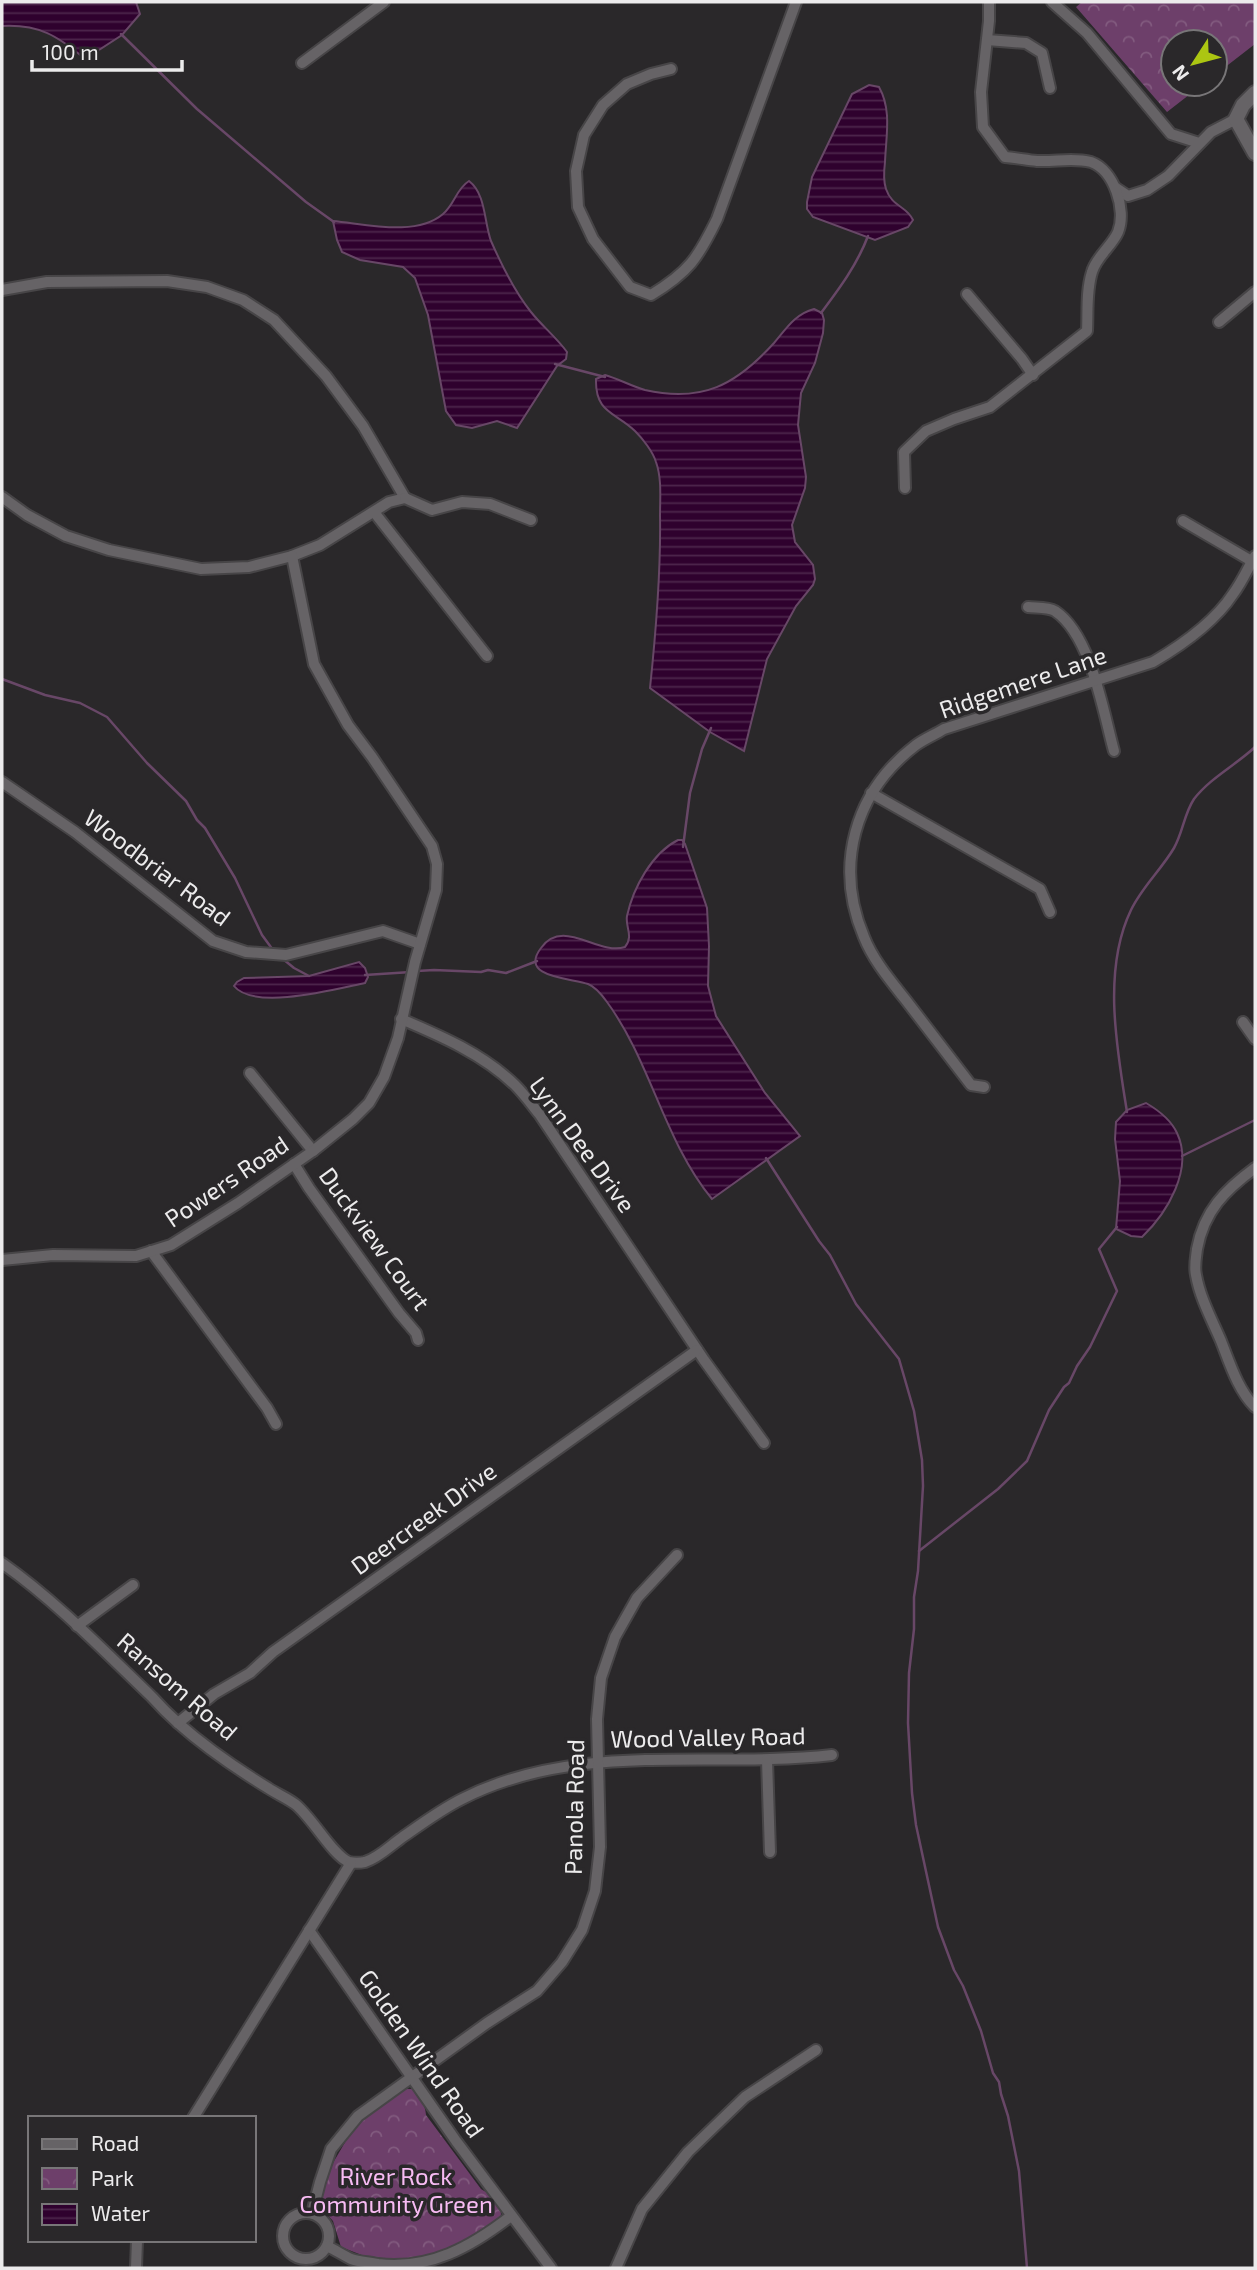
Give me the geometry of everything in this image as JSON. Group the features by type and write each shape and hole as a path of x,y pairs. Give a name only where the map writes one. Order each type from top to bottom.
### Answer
{"street":[{"path":"302,63 384,2"},
{"path":"671,69 627,84 603,105 584,135 576,171 578,207 593,239 630,287 652,295 677,280 701,253 717,219 796,2"},
{"path":"905,488 904,452 926,431 990,407 1087,331 1088,289 1093,269 1118,232 1120,224 1116,188 1104,170 1094,163 1070,158 1038,161 1005,157 983,127 981,92 989,2"},
{"path":"1052,2 1087,33 1171,134 1199,143"},
{"path":"987,40 1026,43 1042,53 1050,88"},
{"path":"1116,188 1128,196 1147,190 1168,176 1211,132 1236,119 1243,104 1255,93"},
{"path":"1236,119 1255,153"},
{"path":"2,290 47,282 167,281 207,287 243,300 274,320 326,376 363,426 404,498 432,510 462,502 491,504 531,520"},
{"path":"1219,322 1255,292"},
{"path":"967,294 1023,359 1033,375"},
{"path":"2,497 27,515 66,536 109,550 201,569 248,567 292,556 320,545 389,502 404,498"},
{"path":"374,512 487,656"},
{"path":"1183,521 1254,560"},
{"path":"292,556 314,664 348,725 432,846 438,864 436,890 401,1019"},
{"name":"Ridgemere Lane","path":"984,1087 971,1084 882,969 864,937 851,893 851,852 857,821 871,793 893,766 916,745 944,729 1153,662 1207,623 1232,596 1254,560"},
{"path":"1028,607 1053,609 1070,625 1084,645 1114,751"},
{"name":"Woodbriar Road","path":"2,782 75,832 213,941 246,953 286,955 383,931 420,944"},
{"path":"871,793 1040,889 1050,912"},
{"name":"Powers Road","path":"2,1260 53,1255 136,1256 172,1245 294,1164 353,1119 369,1103 384,1077 393,1054 401,1019"},
{"name":"Lynn Dee Drive","path":"401,1019 488,1062 515,1086 540,1115 697,1350 764,1443"},
{"path":"1243,1022 1255,1039"},
{"path":"250,1073 313,1150"},
{"name":"Duckview Court","path":"294,1164 416,1333 418,1340"},
{"path":"1255,1168 1215,1203 1208,1214 1199,1241 1195,1268 1200,1290 1242,1392 1255,1407"},
{"path":"151,1251 276,1424"},
{"name":"Deercreek Drive","path":"178,1723 206,1700 250,1673 274,1652 697,1350"},
{"name":"Panola Road","path":"312,2213 331,2149 358,2116 486,2023 537,1991 562,1962 582,1930 595,1891 600,1847 597,1719 601,1678 615,1637 637,1598 677,1555"},
{"name":"Ransom Road","path":"2,1563 77,1626 178,1723 267,1788 294,1803 344,1860 355,1863"},
{"path":"77,1626 133,1585"},
{"name":"Wood Valley Road","path":"355,1863 376,1856 450,1805 488,1787 551,1769 598,1762 766,1760 832,1755"},
{"path":"766,1760 770,1852"},
{"path":"194,2116 309,1930 355,1863"},
{"name":"Golden Wind Road","path":"309,1930 511,2216 551,2268"},
{"path":"616,2268 642,2209 688,2152 745,2097 816,2050"},
{"path":"302,2213 312,2213 321,2218 330,2236 327,2246 316,2257 306,2259 291,2254 285,2246 283,2235 288,2221 302,2213"},
{"path":"327,2246 353,2260 404,2266 436,2261 460,2250 511,2216"},
{"path":"136,2268 137,2242"}],"green space":[{"path":"1082,2 1255,2 1255,44 1229,64 1229,28 1159,28 1159,98 1185,98 1167,112 1076,7"},
{"name":"River Rock Community Green","path":"404,2089 412,2089 420,2098 426,2115 481,2189 498,2203 501,2216 472,2237 439,2253 421,2258 385,2260 367,2257 341,2247 333,2221 321,2203 330,2168 354,2127"}],"water":[{"path":"2,2 136,2 140,14 122,35 85,59 57,38 37,29 2,26"},
{"path":"869,85 879,87 886,105 886,189 913,220 908,227 875,240 813,217 807,209 812,177 852,94"},
{"path":"469,181 479,193 491,241 514,287 531,312 567,352 566,359 557,366 517,428 497,421 472,428 456,425 446,411 428,315 415,278 403,267 360,260 342,252 333,221 390,227 419,225 443,214"},
{"path":"814,309 822,313 823,333 815,363 801,393 798,425 806,477 805,488 792,525 795,542 813,565 815,579 796,606 767,659 744,751 710,732 650,688 659,581 659,475 655,458 641,438 608,411 599,399 596,379 605,375 645,390 665,393 684,394 717,387 746,370 796,318"},
{"path":"678,840 685,844 707,908 708,986 716,1016 765,1093 800,1136 712,1199 682,1152 635,1050 605,999 591,985 550,975 536,965 541,948 550,939 560,936 570,936 604,947 625,947 629,939 627,916 639,883 660,853"},
{"path":"359,962 368,977 365,983 316,993 277,998 259,997 244,993 234,986 244,978 309,976"},
{"path":"1146,1103 1164,1116 1174,1128 1181,1147 1182,1161 1180,1175 1169,1203 1142,1237 1131,1236 1116,1229 1120,1181 1115,1139 1116,1122 1127,1110"}],"waterway":[{"path":"121,34 197,109 306,202 334,222"},
{"path":"821,313 853,267 868,236"},
{"path":"555,364 605,377"},
{"path":"2,679 45,695 80,703 107,717 147,763 186,801 235,878 262,935 273,950"},
{"path":"683,847 690,793 702,749 711,728"},
{"path":"1127,1112 1114,1010 1114,984 1122,933 1135,902 1174,848 1194,799 1255,747"},
{"path":"283,959 309,976"},
{"path":"417,971 488,970 506,973 537,961"},
{"path":"365,975 411,972"},
{"path":"1182,1156 1255,1120"},
{"path":"766,1158 830,1255 856,1304 899,1359 914,1411 922,1460 923,1486 909,1673 908,1723 916,1825 938,1927 981,2031 1008,2116 1019,2171 1027,2268"},
{"path":"919,1551 998,1489 1027,1461 1049,1410 1090,1347 1117,1291 1099,1249 1117,1227"}]}
